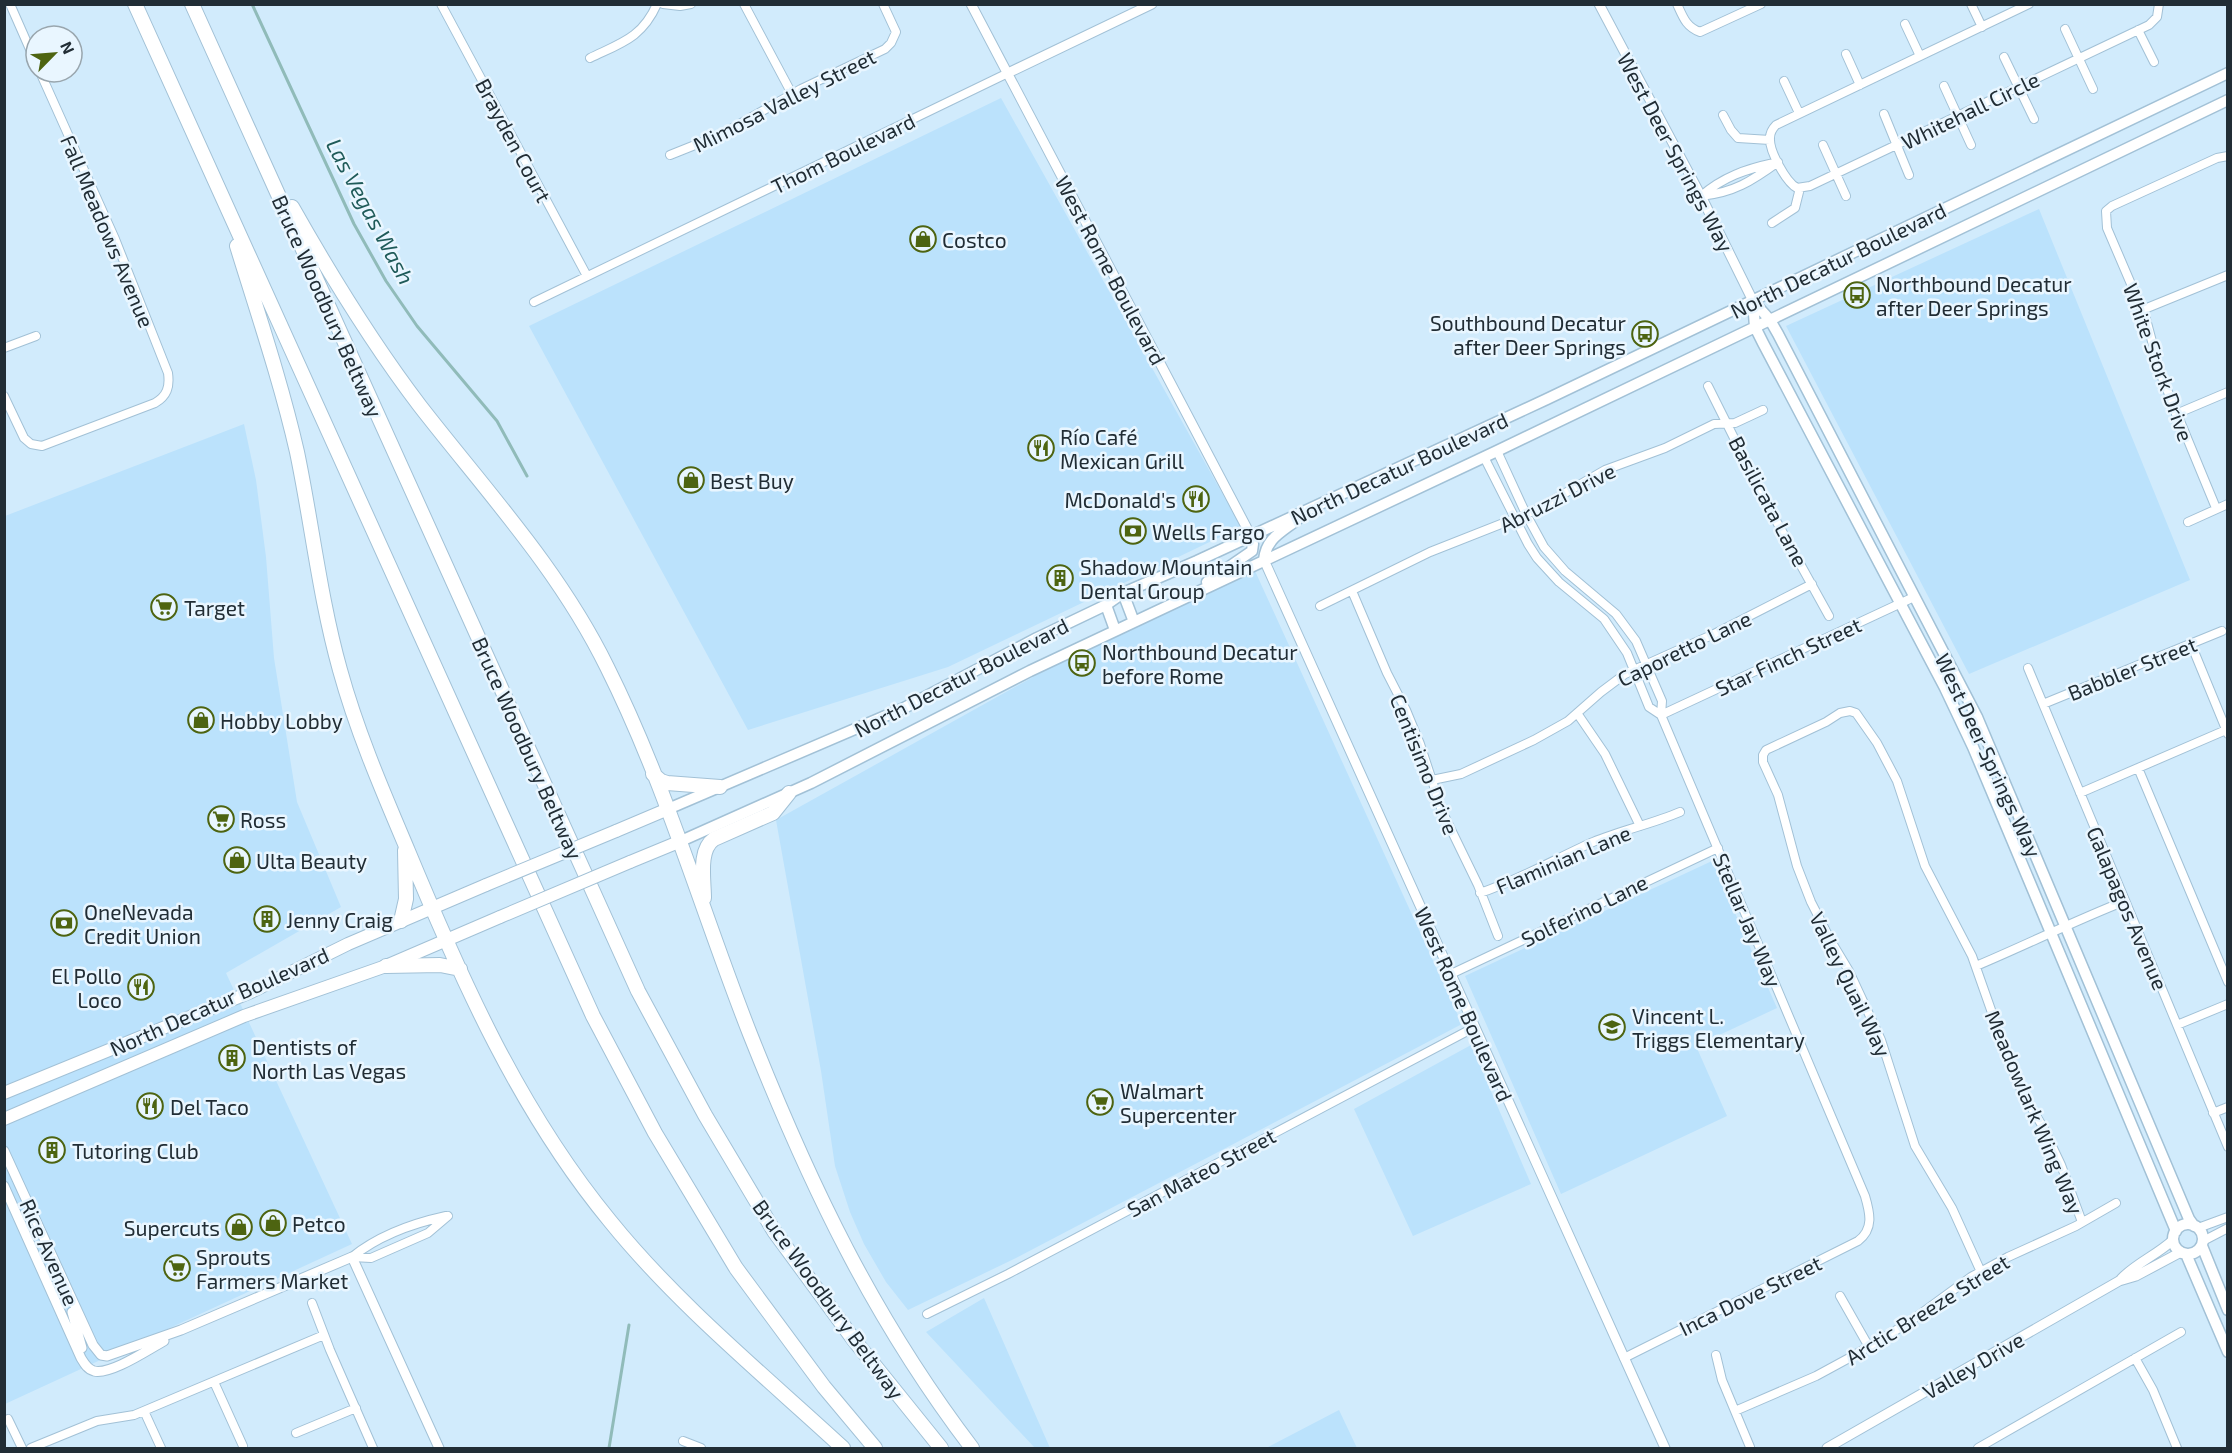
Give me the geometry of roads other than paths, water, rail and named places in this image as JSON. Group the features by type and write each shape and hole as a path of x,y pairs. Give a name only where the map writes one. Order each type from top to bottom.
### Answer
{"highway":[{"path":"135,4 593,1016 655,1133 736,1268 824,1387 875,1449"},
{"name":"Bruce Woodbury Beltway","path":"192,4 638,991 705,1114 774,1231 854,1340 941,1449"},
{"path":"253,141 319,254 376,345 424,411 533,546 571,601 611,676 668,809 749,1031 798,1152 829,1219 891,1331 972,1449"},
{"path":"218,186 287,412 340,670 368,754 405,845 460,969 508,1067 564,1160 601,1210 643,1259 676,1293 843,1449"},
{"path":"652,773 667,783 720,787"},
{"path":"704,906 707,845 714,839 773,813 789,793"},
{"path":"402,921 406,898 405,845"},
{"path":"386,966 440,965 460,969"}],"main road":[{"name":"North Decatur Boulevard","path":"4,1093 236,998 402,921 904,708 1037,638 1106,605 1123,593 1312,508 1753,301 2228,73"},
{"name":"North Decatur Boulevard","path":"4,1119 236,1019 386,966 789,793 1115,630 1497,451 2228,100"},
{"name":"West Deer Springs Way","path":"1753,301 1770,320 1980,725 2175,1235"},
{"name":"West Deer Springs Way","path":"1753,301 1755,327 1959,716 2186,1214 2196,1227"},
{"path":"1264,561 1264,551 1270,541 1312,508"},
{"path":"1190,595 1230,564 1252,551 1251,536"},
{"path":"1123,593 1134,622"},
{"path":"1106,605 1115,630"},
{"path":"2228,1310 2196,1227 2184,1225 2175,1235 2177,1249 2183,1253 2228,1352"},
{"path":"2183,1253 2195,1252 2202,1243"}],"street":[{"path":"10,4 24,36"},
{"name":"Brayden Court","path":"441,4 587,276"},
{"path":"590,58 640,32 650,19 657,4"},
{"path":"663,4 680,6 691,4"},
{"path":"744,4 792,94"},
{"name":"Mimosa Valley Street","path":"670,155 720,135 792,94 885,50 894,38 894,27 883,4"},
{"name":"West Rome Boulevard","path":"971,4 1251,536"},
{"name":"Thom Boulevard","path":"534,302 1152,4"},
{"name":"West Deer Springs Way","path":"1599,4 1701,196 1753,301"},
{"path":"1677,4 1687,25 1700,32 1761,4"},
{"path":"1971,4 1982,27"},
{"path":"1772,223 1795,208 1800,188 1788,181 1778,162 1769,136 1776,125 2029,4"},
{"name":"Whitehall Circle","path":"1800,188 1897,145 2138,30 2154,21 2159,13 2159,4"},
{"path":"1905,24 1920,56"},
{"path":"2065,29 2094,89"},
{"path":"2138,30 2154,62"},
{"path":"1846,54 1860,85"},
{"path":"2004,57 2034,119"},
{"path":"1784,81 1799,113"},
{"name":"Fall Meadows Avenue","path":"4,396 24,438 31,444 42,446 155,403 167,391 170,382 115,240 45,84"},
{"path":"1944,86 1971,145"},
{"path":"1884,114 1909,175"},
{"path":"1723,115 1738,138 1770,140"},
{"path":"1823,145 1846,196"},
{"name":"White Stork Drive","path":"2216,508 2156,363 2149,327 2107,228 2105,215 2112,206 2217,158 2228,156"},
{"path":"1701,196 1720,195 1752,181 1778,162"},
{"path":"1701,196 1714,184 1746,169 1778,162"},
{"path":"2142,310 2228,275"},
{"path":"4,348 36,336"},
{"name":"Basilicata Lane","path":"1708,386 1768,506 1829,616"},
{"path":"2176,414 2228,392"},
{"name":"Abruzzi Drive","path":"1320,606 1430,552 1526,514 1605,470 1665,448 1714,424 1740,421 1763,410"},
{"path":"1484,457 1528,544 1548,572 1604,620 1619,638 1649,707 1661,715 1662,700 1636,641 1616,614 1565,571 1544,547 1497,451"},
{"path":"2188,522 2228,504"},
{"name":"West Rome Boulevard","path":"1264,561 1665,1449"},
{"name":"Caporetto Lane","path":"1432,780 1461,774 1506,754 1568,722 1607,686 1634,670 1714,634 1812,584"},
{"name":"Centisimo Drive","path":"1352,591 1410,719 1442,811 1498,936"},
{"name":"Star Finch Street","path":"1661,715 1914,597"},
{"name":"Babbler Street","path":"2043,704 2222,631"},
{"path":"2080,793 2227,732 2191,644"},
{"name":"Galapagos Avenue","path":"2028,668 2228,1147"},
{"name":"Meadowlark Wing Way","path":"1763,755 1772,747 1840,713 1850,711 1856,713 1870,733 1897,781 1925,866 1976,966 2012,1068 2061,1166 2082,1222"},
{"path":"1577,713 1605,754 1640,826"},
{"name":"Stellar Jay Way","path":"1661,715 1865,1196 1870,1218 1869,1226"},
{"name":"Valley Quail Way","path":"1763,755 1763,762 1778,795 1797,866 1811,902 1849,971 1881,1040 1915,1146 1952,1208 1981,1272"},
{"path":"2138,768 2228,982"},
{"name":"Flaminian Lane","path":"1480,893 1509,882 1593,842 1657,822 1680,812"},
{"name":"Solferino Lane","path":"1451,974 1718,848"},
{"path":"1976,966 2125,901"},
{"path":"2177,1025 2228,1004"},
{"name":"San Mateo Street","path":"927,1314 1008,1274 1475,1027"},
{"path":"2213,1113 2228,1107"},
{"name":"Rice Avenue","path":"4,1151 98,1352 107,1356 181,1330"},
{"name":"Rice Avenue","path":"4,1186 81,1358"},
{"name":"Arctic Breeze Street","path":"1735,1411 1816,1376 1908,1323 1966,1280 2116,1203"},
{"path":"67,1288 84,1353 81,1358 89,1369 100,1371 129,1360 181,1330 352,1257 366,1246 422,1221 448,1216 428,1233 371,1258 352,1257"},
{"path":"2196,1227 2228,1217"},
{"path":"25,1231 38,1225"},
{"name":"Inca Dove Street","path":"1624,1358 1858,1241 1865,1236 1869,1226"},
{"path":"2202,1243 2228,1228"},
{"name":"Valley Drive","path":"2119,1281 2131,1268 2164,1249 2175,1235"},
{"name":"Valley Drive","path":"1827,1449 2119,1281 2136,1276 2183,1253"},
{"path":"352,1257 439,1449"},
{"path":"1840,1296 1869,1347"},
{"path":"312,1303 373,1449"},
{"path":"1978,1449 2181,1332"},
{"path":"31,1449 86,1424 107,1418 134,1415 324,1335"},
{"path":"1716,1354 1722,1380 1750,1447"},
{"path":"2135,1358 2153,1390 2177,1449"},
{"path":"214,1382 243,1446"},
{"path":"296,1433 356,1408"},
{"path":"144,1411 161,1449"},
{"path":"8,1419 22,1449"},
{"path":"682,1441 701,1449"}],"waterway":[{"name":"Las Vegas Wash","path":"252,4 354,224 386,281 417,326 497,421 527,476"},
{"name":"Las Vegas Wash","path":"609,1448 629,1325"}],"place":[{"name":"Costco","path":"923,239"},
{"name":"Northbound Decatur after Deer Springs","path":"1857,295"},
{"name":"Southbound Decatur after Deer Springs","path":"1645,334"},
{"name":"Río Café Mexican Grill","path":"1041,448"},
{"name":"Best Buy","path":"691,480"},
{"name":"McDonald's","path":"1196,499"},
{"name":"Wells Fargo","path":"1133,531"},
{"name":"Shadow Mountain Dental Group","path":"1060,578"},
{"name":"Target","path":"164,607"},
{"name":"Northbound Decatur before Rome","path":"1082,663"},
{"name":"Hobby Lobby","path":"201,720"},
{"name":"Ross","path":"221,819"},
{"name":"Ulta Beauty","path":"237,860"},
{"name":"Jenny Craig","path":"267,919"},
{"name":"OneNevada Credit Union","path":"64,923"},
{"name":"El Pollo Loco","path":"141,987"},
{"name":"Vincent L. Triggs Elementary","path":"1612,1027"},
{"name":"Dentists of North Las Vegas","path":"232,1058"},
{"name":"Walmart Supercenter","path":"1100,1102"},
{"name":"Del Taco","path":"150,1106"},
{"name":"Tutoring Club","path":"52,1150"},
{"name":"Petco","path":"273,1223"},
{"name":"Supercuts","path":"239,1227"},
{"name":"Sprouts Farmers Market","path":"177,1268"}]}
